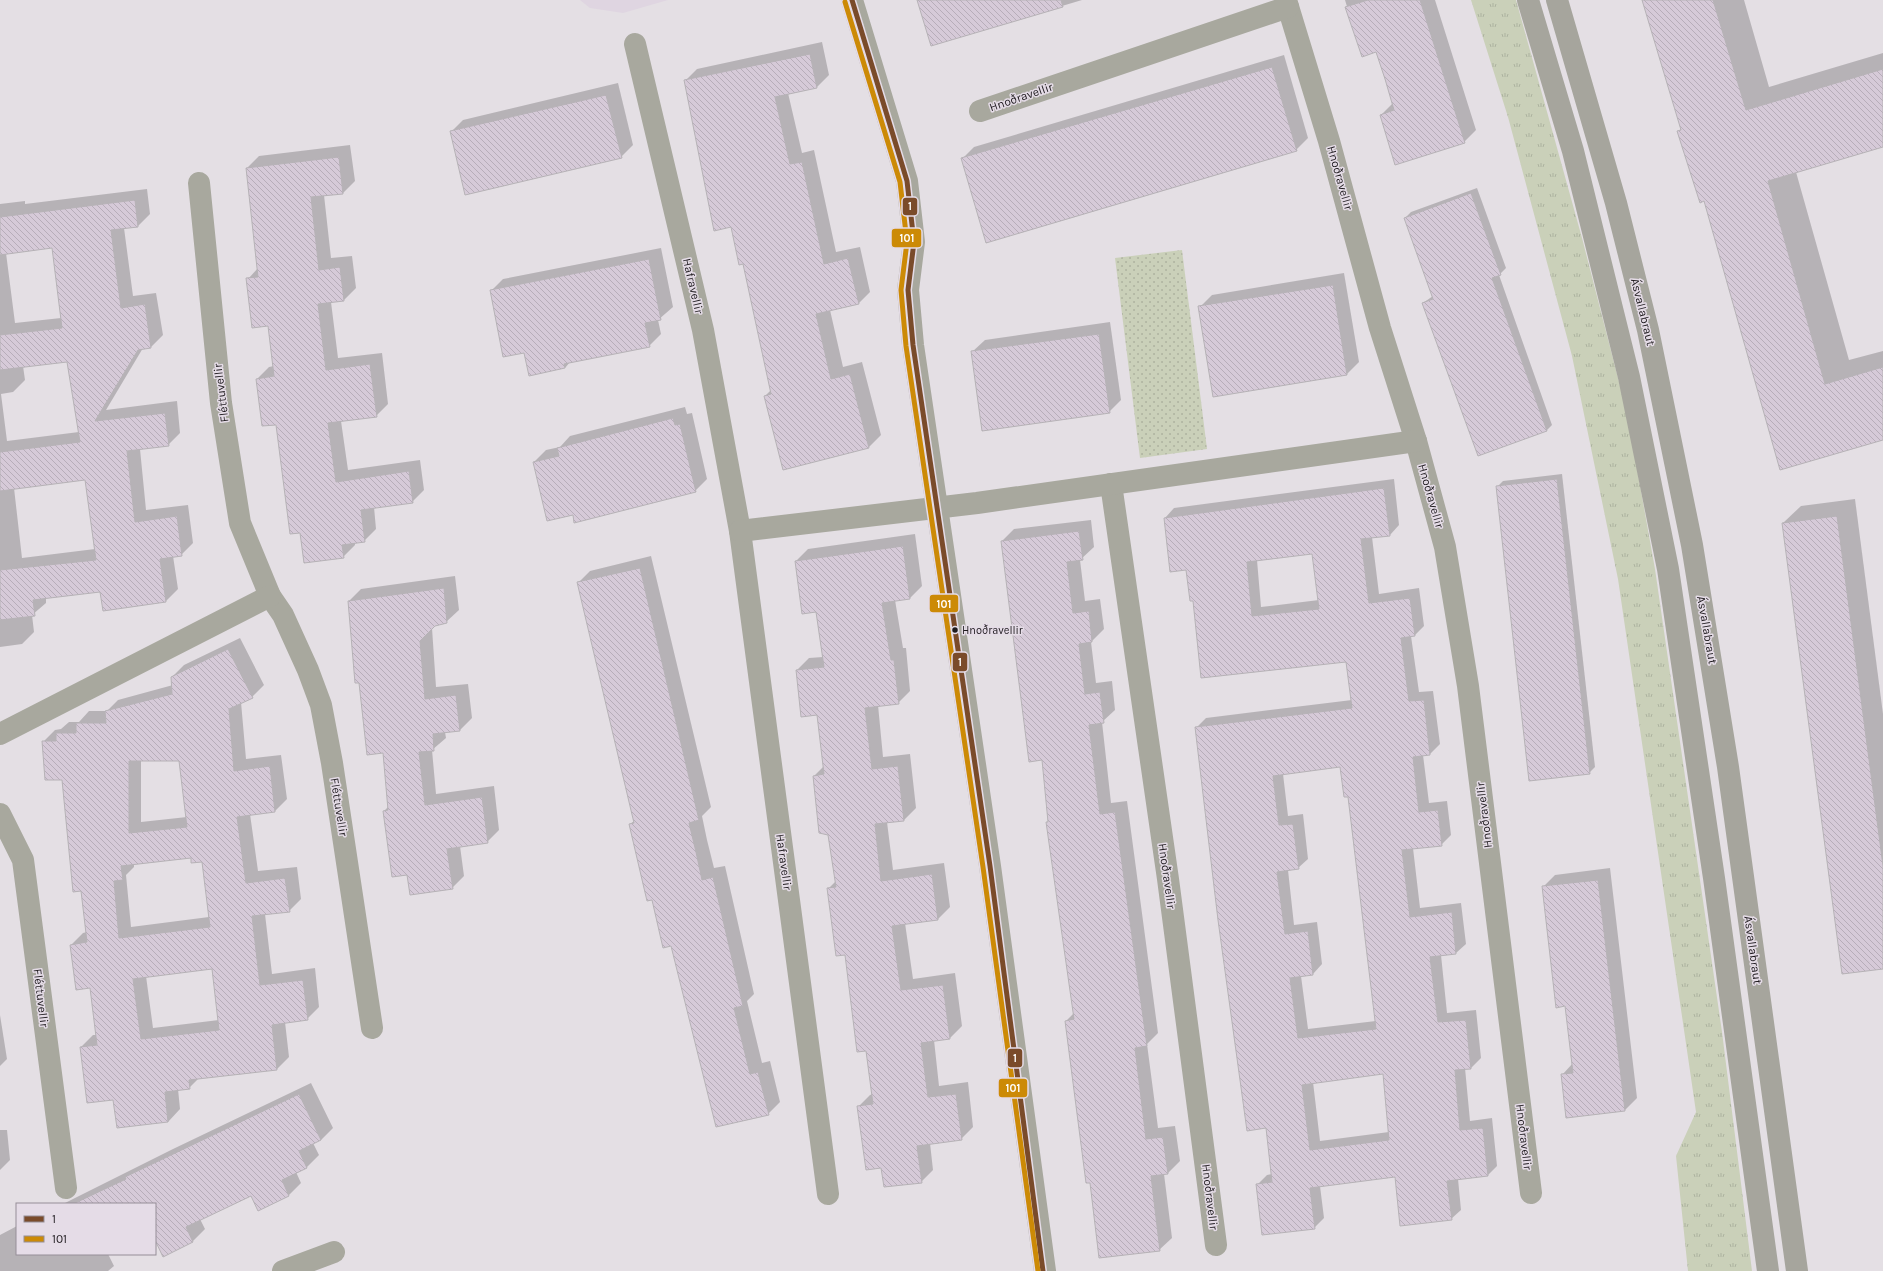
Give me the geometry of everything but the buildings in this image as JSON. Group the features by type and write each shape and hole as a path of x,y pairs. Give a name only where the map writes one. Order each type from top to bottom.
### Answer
{"main road":[{"path":"1528,0 1573,151 1629,377 1668,569 1714,878 1768,1271"},
{"name":"Ásvallabraut","path":"1557,0 1588,104 1640,300 1691,537 1728,767 1797,1271"}],"street":[{"path":"852,0 907,181 914,242 908,290 913,346 991,874 1044,1270"},
{"name":"Hnoðravellir","path":"980,111 1287,3 1350,212 1380,328 1416,442 1445,547 1468,686 1531,1193"},
{"name":"Hafravellir","path":"635,44 703,330 740,531 828,1194"},
{"name":"Fléttuvellir","path":"199,183 221,403 240,523 270,596 283,615 308,670 321,705 332,763 372,1028"},
{"path":"740,531 936,508 1416,442"},
{"name":"Hnoðravellir","path":"1111,484 1168,879 1216,1245"},
{"path":"0,734 270,596"},
{"name":"Fléttuvellir","path":"0,814 23,860 66,1188"},
{"path":"283,1271 334,1252"}],"shaded area":[{"path":"580,0 668,0 623,13 590,8"}],"green space":[{"path":"1471,0 1516,0 1582,238 1627,413 1655,569 1722,1032 1752,1271 1688,1271 1676,1156 1696,1112 1618,579 1572,356 1508,117"},
{"path":"1182,250 1207,449 1140,458 1115,258"}],"transit line":[{"name":"1","path":"852,0 907,181 914,242 908,290 913,345 990,866 1043,1271"},
{"name":"101","path":"845,2 900,182 907,242 901,290 906,346 983,867 1038,1271"}],"place":[{"name":"Hnoðravellir","path":"955,630"}]}
